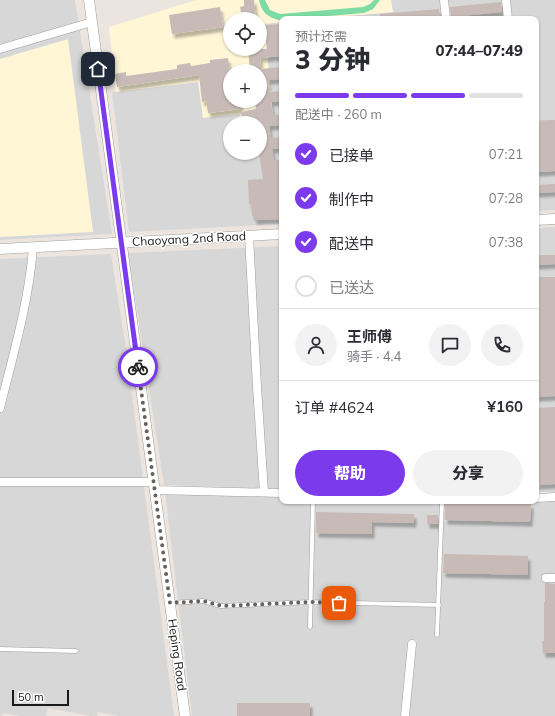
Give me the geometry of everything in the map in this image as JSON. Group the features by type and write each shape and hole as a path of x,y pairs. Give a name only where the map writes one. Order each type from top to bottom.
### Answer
{"street":[{"name":"Heping Road","path":"89,0 185,716"},
{"path":"444,0 446,16"},
{"path":"506,0 508,16"},
{"path":"0,49 92,22"},
{"path":"539,220 555,219"},
{"name":"Chaoyang 2nd Road","path":"0,249 279,234"},
{"path":"249,236 264,492"},
{"path":"0,408 23,315 32,268 33,247"},
{"path":"0,482 154,486 279,493"},
{"path":"539,498 555,497"},
{"path":"546,578 555,578"},
{"path":"405,716 412,644"}],"lane":[{"path":"310,627 313,504"},
{"path":"437,636 442,504"},
{"path":"170,603 203,601 222,606 310,602 439,605"},
{"path":"0,649 76,651"}],"shaded area":[{"path":"0,0 75,0 112,234 0,240"},
{"path":"196,0 391,0 393,12 347,16 279,16 279,22 267,24 267,12 223,12 223,56 267,56 267,53 274,122 267,122 267,116 240,116 240,114 203,118 198,82 116,92 109,27"},
{"path":"391,0 555,0 555,210 539,211 539,16 347,16 392,12"},
{"path":"279,22 279,224 129,232 112,92 198,82 223,101 223,108 232,108 240,114 240,116 223,116 223,160 267,160 267,123 274,122 267,53 267,24"},
{"path":"68,39 93,232 0,237 0,59"},
{"path":"555,227 555,492 539,492 539,228"},
{"path":"279,246 279,489 164,485 128,253"},
{"path":"111,254 126,349 174,716 119,716 98,712 97,716 90,716 48,708 46,716 20,716 3,713 2,716 0,716 0,259"},
{"path":"165,492 279,495 279,504 539,504 539,501 555,501 555,716 192,716"}],"green space":[{"path":"259,0 265,0 270,10 280,14 363,7 370,4 374,0 380,0 373,9 364,13 328,16 279,16 279,20 272,18 267,12 261,7"}],"building":[{"path":"244,0 254,0 255,12 241,12 240,7 244,6"},
{"path":"501,2 502,12 451,16 450,7"},
{"path":"220,7 223,27 172,34 169,15"},
{"path":"439,9 440,16 380,16 380,14"},
{"path":"279,24 279,56 260,58 261,64 249,64 249,56 267,56 267,25"},
{"path":"228,58 229,64 223,64 223,108 241,109 208,113 206,101 202,102 199,75 117,87 115,74 126,72 126,76 177,69 177,65 190,63 191,66 210,63 210,60"},
{"path":"279,67 279,79 268,80 269,92 279,91 279,101 271,102 273,115 279,114 279,125 269,126 271,138 279,137 279,148 272,149 274,160 279,160 279,219 254,220 254,216 252,216 251,204 249,204 248,180 263,179 260,160 267,160 267,116 241,116 241,112 267,108 267,68"},
{"path":"555,120 555,171 539,172 539,121"},
{"path":"555,184 555,192 539,193 539,185"},
{"path":"539,255 555,255 555,264 539,265"},
{"path":"539,277 555,277 555,396 539,397"},
{"path":"555,407 555,484 539,485 539,408"},
{"path":"445,504 531,504 530,522 445,520"},
{"path":"316,512 414,514 414,523 372,522 372,534 316,533"},
{"path":"427,515 438,515 438,524 427,524"},
{"path":"444,554 528,556 528,575 443,573"},
{"path":"545,583 555,584 555,653 543,653 542,641 544,641"},
{"path":"237,703 310,703 310,716 237,716"}],"way so far":[{"path":"138,367 170,603 203,601 222,606 310,602 339,603"}],"route":[{"path":"98,69 138,367"}]}
